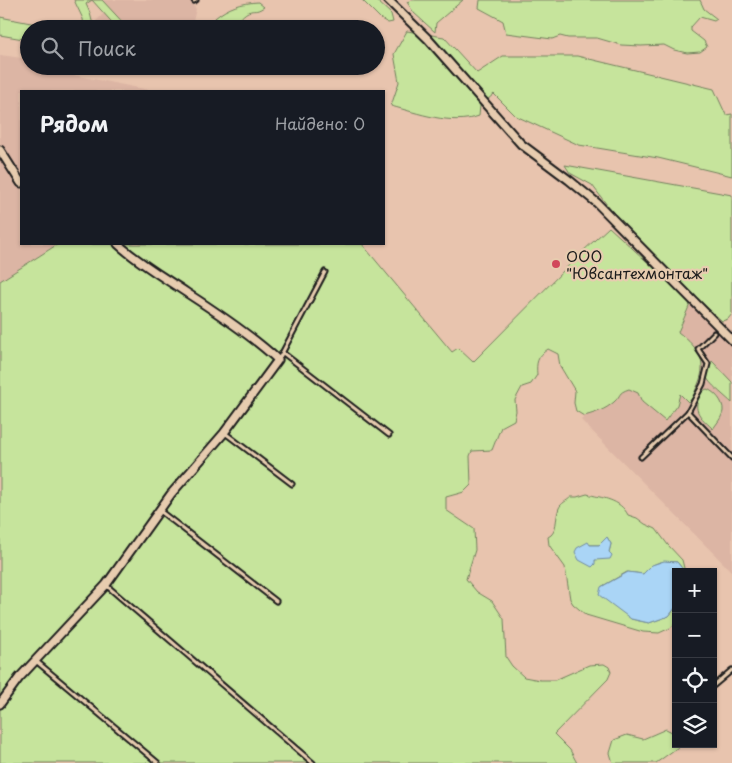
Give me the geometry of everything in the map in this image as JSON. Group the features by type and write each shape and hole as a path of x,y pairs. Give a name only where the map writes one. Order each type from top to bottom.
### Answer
{"street":[{"path":"388,0 434,46 521,144 597,202 732,340"},
{"path":"0,150 20,181"},
{"path":"0,704 20,678 106,585 171,494 224,433 278,360 265,348 189,294 134,259 119,245"}],"lane":[{"path":"278,360 325,272"},
{"path":"641,457 688,412 703,384 708,364 698,349 714,333"},
{"path":"283,353 390,436"},
{"path":"688,412 732,458"},
{"path":"224,433 292,484"},
{"path":"159,510 276,601"},
{"path":"106,585 313,763"},
{"path":"36,661 158,763"},
{"path":"717,683 732,670"}],"shaded area":[{"path":"101,0 189,0 196,9 193,20 97,20 107,10"},
{"path":"0,55 20,58 20,75 73,75 149,90 20,90 20,174 0,143"},
{"path":"0,157 20,187 20,245 56,245 0,281"},
{"path":"696,298 732,334 732,572 581,420 678,332 691,302"}],"green space":[{"path":"74,0 92,0 86,4 92,20 83,19"},
{"path":"92,0 102,0 121,20 110,20"},
{"path":"362,0 376,0 391,14 393,22 388,23 381,19"},
{"path":"412,0 463,0 436,23 435,32 414,13 407,2"},
{"path":"480,0 700,0 704,9 717,19 714,21 700,17 691,27 691,31 704,41 707,47 700,52 687,53 664,45 621,45 597,38 568,38 560,36 552,39 506,33 503,21 479,8"},
{"path":"258,2 264,7 246,13 240,20 215,20 215,18 225,11 246,3"},
{"path":"0,17 20,21 20,38 0,35"},
{"path":"407,31 444,37 477,73 503,56 577,56 714,89 726,115 732,114 732,176 658,158 579,145 516,116 494,94 480,106 479,116 468,119 446,119 391,106 399,82 394,54"},
{"path":"565,165 732,195 732,314 728,319 722,321 649,254 616,217 592,185 570,173"},
{"path":"609,227 691,302 678,332 692,344 702,364 700,380 692,398 688,402 680,394 677,405 665,421 642,402 638,393 629,389 621,393 607,407 584,416 576,411 574,403 575,391 560,366 558,354 548,349 538,360 537,375 531,384 522,387 515,400 516,411 514,420 501,427 492,450 472,451 470,456 471,485 464,492 446,497 446,510 474,529 475,550 466,579 477,592 492,601 504,619 506,657 512,666 524,677 540,680 555,680 589,665 604,664 609,667 611,672 608,679 554,734 570,750 577,763 0,763 0,281 56,245 363,245 452,352 458,348 473,362"},
{"path":"712,361 732,382 732,403 707,377"},
{"path":"707,389 713,392 723,408 721,416 713,429 702,418 697,407 701,393"},
{"path":"587,494 615,502 628,515 656,529 682,560 684,568 677,562 662,562 651,566 643,574 627,572 601,587 631,619 649,623 669,616 672,612 672,626 670,628 659,633 643,632 586,615 573,604 570,599 565,567 549,545 548,537 555,528 560,506 571,497","holes":["607,537 611,544 609,552 595,560 594,564 590,545 599,545"]},
{"path":"666,729 672,732 672,748 677,748 656,763 613,763 610,753 614,740 627,735 643,739"}],"water":[{"path":"607,537 611,544 609,552 612,555 610,559 595,560 595,564 592,567 579,560 575,552 577,548 588,542 590,545 599,545"},
{"path":"664,561 677,562 682,568 672,568 672,612 669,616 649,623 631,619 599,595 601,587 628,572 643,574 652,565"}],"place":[{"name":"ООО \"Ювсантехмонтаж\"","path":"556,264"}]}
